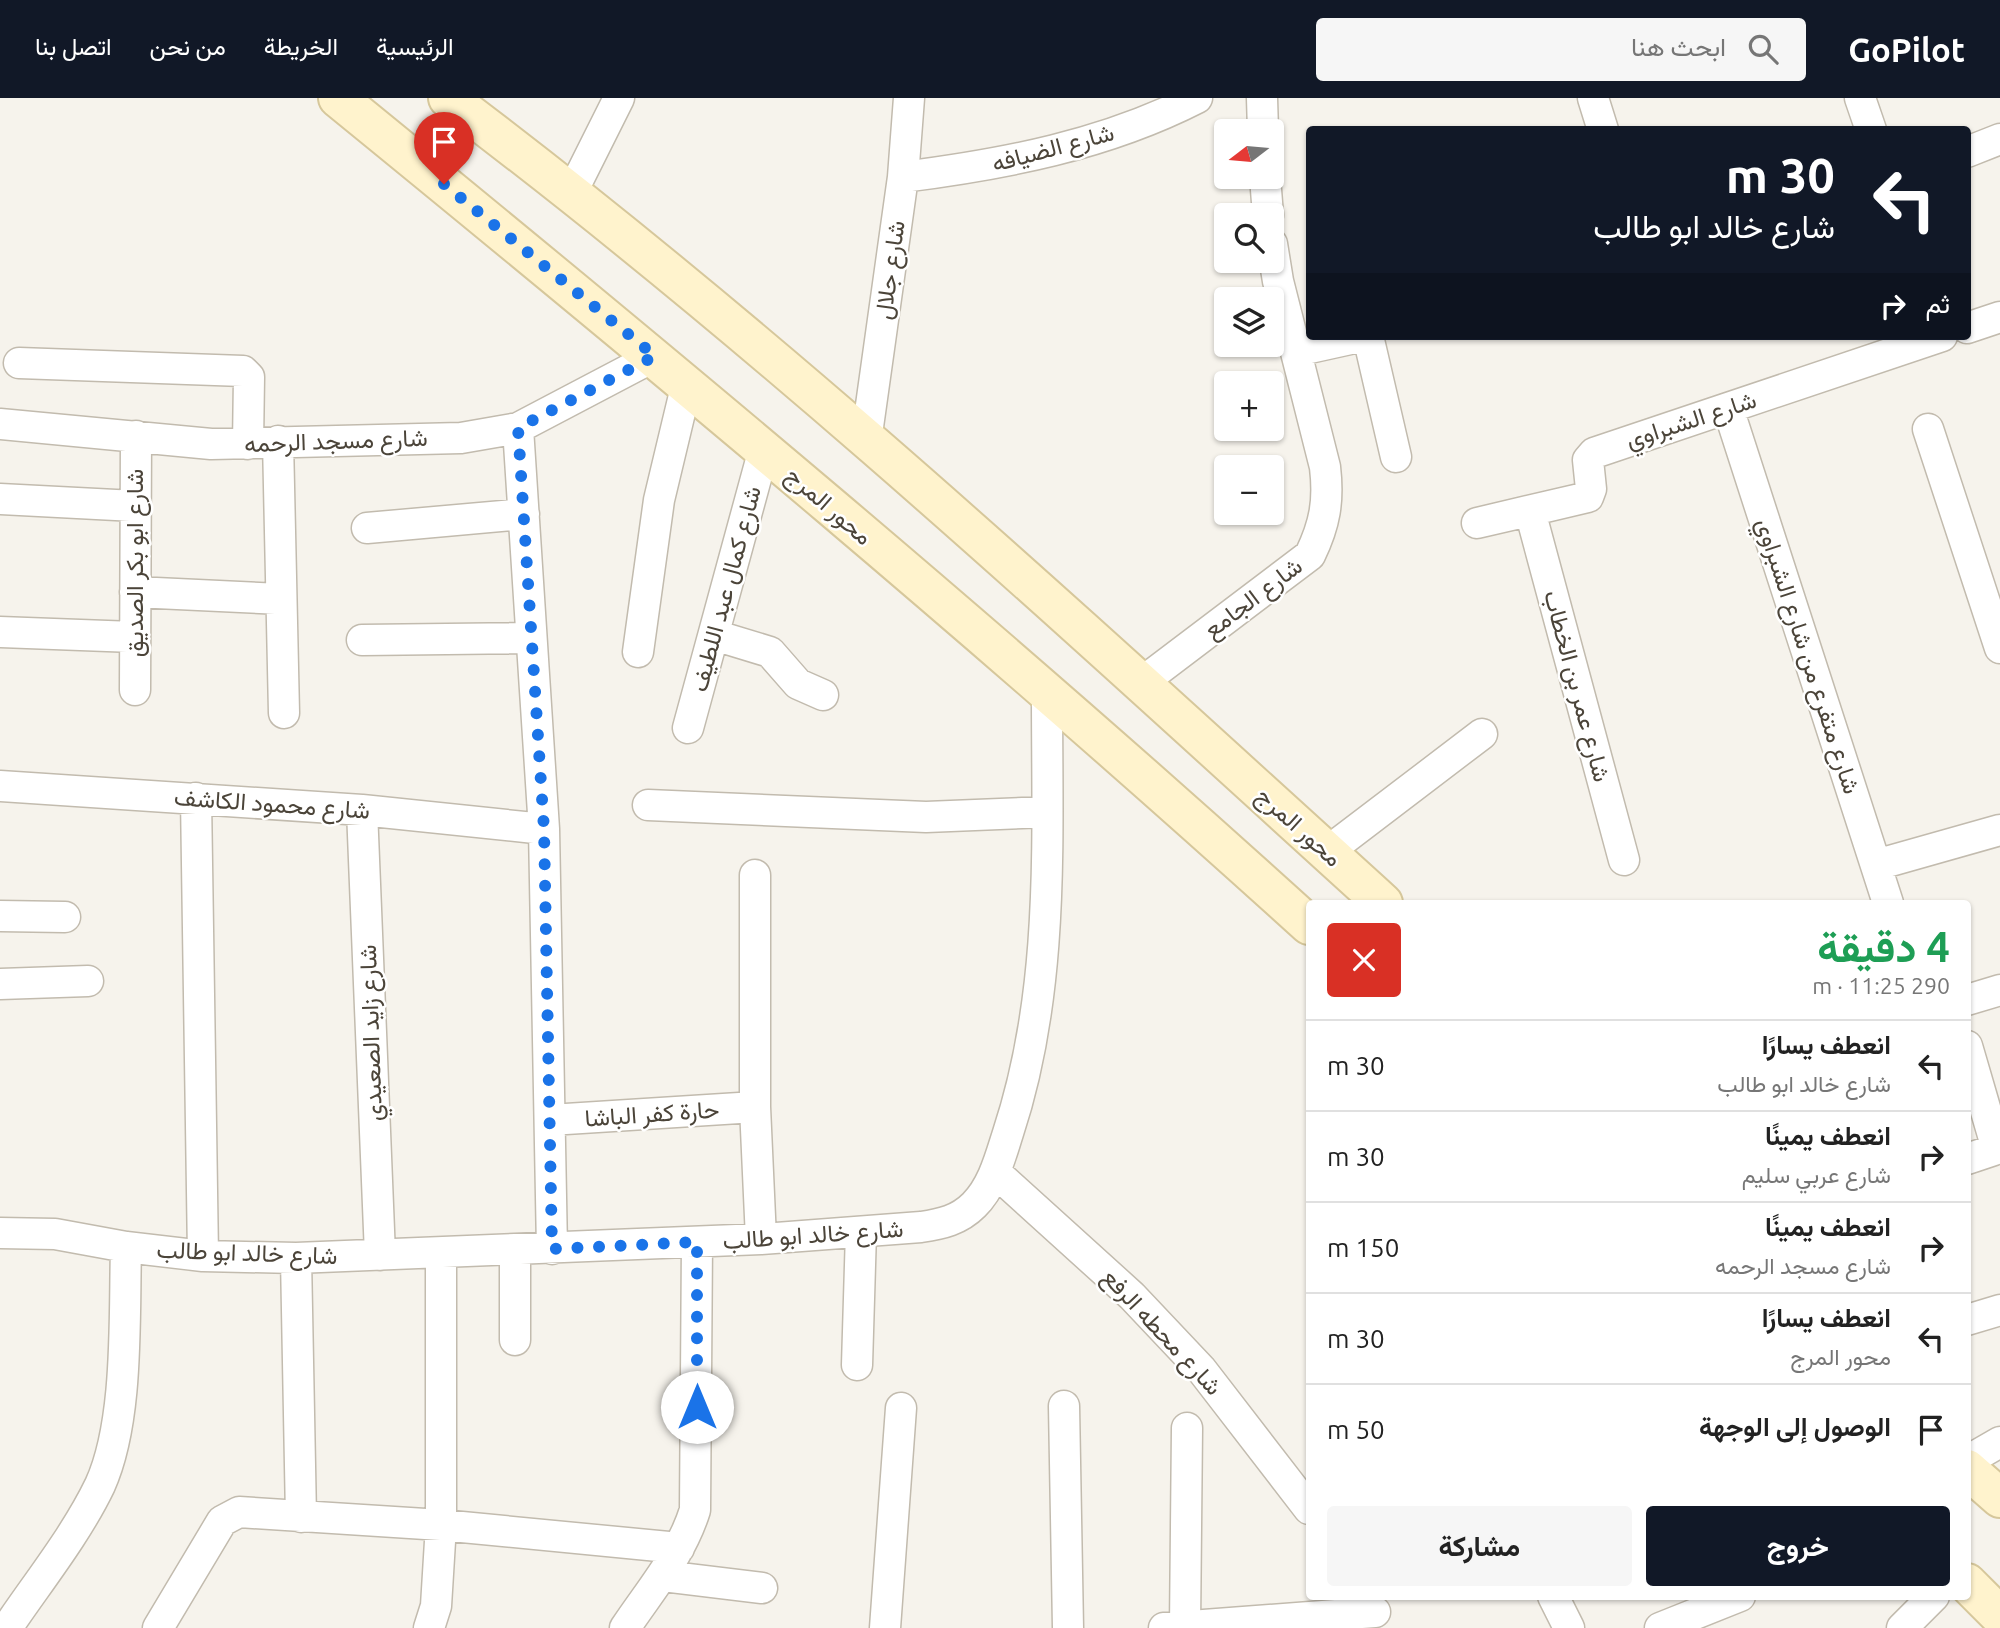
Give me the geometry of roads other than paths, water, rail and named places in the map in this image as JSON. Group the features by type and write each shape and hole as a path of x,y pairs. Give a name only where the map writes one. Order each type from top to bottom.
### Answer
{"main road":[{"name":"محور المرج","path":"338,98 687,383 1306,922"},
{"name":"محور المرج","path":"448,98 572,192 866,441 1141,683 1380,900"},
{"path":"1971,1473 2000,1498"},
{"path":"1971,1587 2000,1616"}],"street":[{"path":"572,192 619,98"},
{"name":"شارع جلال","path":"866,441 903,177 909,98"},
{"name":"شارع الضيافه","path":"903,177 998,165 1090,142 1197,98"},
{"path":"1262,98 1263,119"},
{"path":"1593,98 1603,126"},
{"path":"1860,98 1870,126"},
{"path":"1971,150 2000,139"},
{"name":"شارع الجامع","path":"1141,683 1310,555 1323,527 1328,497 1325,467 1279,273"},
{"path":"1971,327 2000,317"},
{"path":"1296,351 1347,340"},
{"path":"1367,340 1396,457"},
{"name":"شارع الشبراوي","path":"1477,523 1588,496 1591,492 1588,460 1594,453 1930,340"},
{"name":"شارع مسجد الرحمه","path":"0,424 211,444 461,438 518,428 655,356"},
{"path":"19,363 243,372 249,377 248,444"},
{"path":"638,652 659,500 687,383"},
{"name":"شارع متفرع من شارع الشبراوي","path":"1728,408 1887,900"},
{"path":"518,428 544,829 552,1249"},
{"path":"1928,429 2000,649"},
{"name":"شارع ابو بكر الصديق","path":"135,690 136,436"},
{"path":"278,441 284,713"},
{"name":"شارع كمال عبد اللطيف","path":"688,728 764,449"},
{"path":"0,499 135,506"},
{"name":"شارع عمر بن الخطاب","path":"1530,511 1624,860"},
{"path":"367,528 524,514"},
{"path":"135,592 281,599"},
{"path":"0,632 135,637"},
{"path":"714,635 770,652 798,684 823,695"},
{"path":"362,640 531,638"},
{"name":"شارع خالد ابو طالب","path":"0,1233 55,1234 126,1247 202,1256 296,1258 761,1239 941,1224 959,1217 974,1205 995,1172 1019,1097 1042,980 1047,914 1047,695"},
{"path":"1327,852 1482,734"},
{"name":"شارع محمود الكاشف","path":"0,786 362,810 544,829"},
{"path":"196,798 202,1256"},
{"path":"648,805 926,817 1047,811"},
{"name":"شارع زايد الصعيدي","path":"362,810 380,1255"},
{"path":"1875,865 2000,830"},
{"path":"755,875 755,1107 761,1239"},
{"path":"0,916 65,917"},
{"path":"0,984 88,981"},
{"path":"1971,999 2000,990"},
{"path":"1971,1059 1999,1149 1971,1157"},
{"name":"حارة كفر الباشا","path":"550,1120 755,1107"},
{"name":"شارع محطه الرفع","path":"995,1172 1114,1279 1201,1369 1306,1505"},
{"path":"857,1365 861,1232"},
{"path":"625,1628 663,1576 679,1548 695,1510 697,1242"},
{"path":"7,1628 100,1484 115,1440 126,1247"},
{"path":"515,1250 515,1340"},
{"path":"429,1628 436,1606 441,1525 441,1253"},
{"path":"296,1258 301,1517"},
{"path":"1971,1319 2000,1310"},
{"path":"1064,1406 1068,1628"},
{"path":"885,1628 901,1408"},
{"path":"1187,1428 1175,1627 1280,1623 1375,1612"},
{"path":"1971,1459 2000,1442"},
{"path":"158,1628 222,1521 239,1512 441,1525 679,1548"},
{"path":"663,1576 762,1588"},
{"path":"1555,1600 1569,1628"},
{"path":"1660,1628 1730,1600"},
{"path":"1902,1628 1930,1600"}]}
